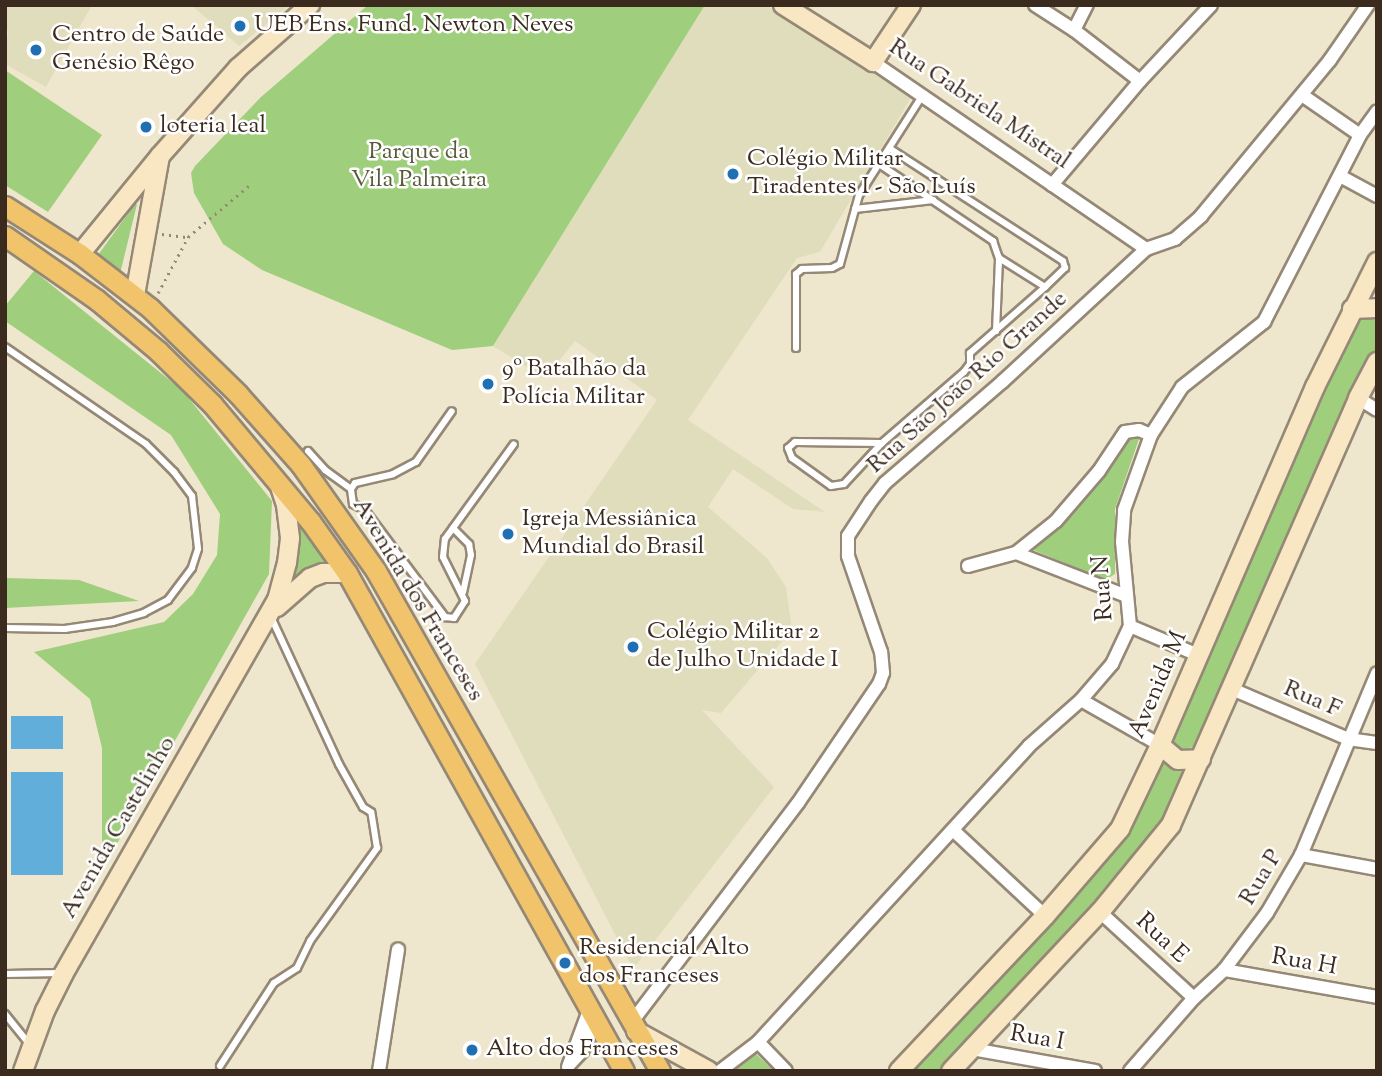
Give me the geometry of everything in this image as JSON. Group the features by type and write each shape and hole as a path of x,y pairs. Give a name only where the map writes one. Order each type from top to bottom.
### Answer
{"main road":[{"name":"Avenida dos Franceses","path":"5,206 80,254 142,302 256,412 346,509 376,571 660,1071"},
{"name":"Avenida dos Franceses","path":"5,236 97,300 158,351 212,404 278,480 347,573 624,1071"},
{"path":"634,1027 669,1071"}],"street":[{"path":"80,254 160,156 238,68 310,5"},
{"name":"Rua Gabriela Mistral","path":"783,5 873,62 1146,249"},
{"path":"873,62 911,5"},
{"path":"1035,5 1074,30 1140,81"},
{"path":"1074,30 1087,5"},
{"path":"1052,185 1140,81 1211,5"},
{"name":"Rua São João Rio Grande","path":"634,1027 798,803 869,702 883,673 881,652 848,556 849,536 885,483 1002,382 1146,249 1164,245 1188,229 1302,95 1368,5"},
{"path":"1302,95 1360,135"},
{"name":"Rua N","path":"720,1071 758,1042 1029,746 1081,700 1112,664 1130,626 1122,542 1124,510 1152,435 1182,387 1264,322 1360,135 1377,112"},
{"path":"142,302 147,233 160,156"},
{"path":"1340,176 1377,196"},
{"name":"Avenida M","path":"899,1071 1045,916 1120,829 1160,745 1315,387 1377,262"},
{"path":"1352,309 1377,309"},
{"path":"951,1071 1100,912 1171,825 1358,398 1377,362"},
{"path":"1358,398 1377,411"},
{"path":"968,566 1016,553 1056,521 1076,499 1125,432 1139,430 1152,435"},
{"name":"Avenida Castelinho","path":"23,1071 31,1046 64,973 270,615 281,588 289,549 289,522 278,480"},
{"path":"1016,553 1127,596"},
{"name":"Avenida Castelinho","path":"270,615 310,578 323,573 347,573"},
{"path":"1130,626 1198,655"},
{"name":"Rua P","path":"1130,1071 1194,998 1223,970 1267,913 1301,855 1377,673"},
{"name":"Rua F","path":"1232,689 1348,739 1377,743"},
{"path":"1081,700 1160,745 1178,760 1201,760"},
{"path":"954,831 1045,916"},
{"path":"1301,855 1377,869"},
{"name":"Rua E","path":"1100,912 1194,998"},
{"path":"379,1071 398,948"},
{"name":"Rua H","path":"1223,970 1377,997"},
{"path":"566,1069 593,1014"},
{"path":"634,1027 709,1071"},
{"path":"758,1042 786,1071"},
{"name":"Rua I","path":"972,1049 1095,1071"}],"lane":[{"path":"796,348 796,274 802,270 832,268 840,264 859,195 922,96"},
{"path":"882,443 795,442 788,448 792,458 831,486 839,488 882,443 964,372 970,364 970,353 1065,268 1063,261 889,148"},
{"path":"879,164 993,241 999,258 996,331"},
{"path":"855,209 933,200"},
{"path":"999,258 1045,287"},
{"path":"5,347 146,444 165,463 192,496 198,549 192,568 168,600 144,613 113,622 65,629 5,628"},
{"path":"452,411 416,462 393,474 358,481 351,489 346,509 365,510 445,617 454,618 465,601 443,557 445,539 514,444"},
{"path":"308,451 325,470 351,489"},
{"path":"453,528 469,544 471,555 463,594"},
{"path":"220,1066 274,983 297,968 310,942 377,848 371,812 363,807 339,764 270,615"},
{"path":"5,974 64,973"},
{"path":"5,1014 31,1046"}],"path":[{"path":"142,302 188,237 251,184"},
{"path":"147,233 188,237"}],"shaded area":[{"name":"Centro de Saúde Genésio Rêgo","path":"5,5 92,5 46,87 5,64 8,31 5,29"},
{"name":"UEB Ens. Fund. Newton Neves","path":"191,5 290,5 239,46"},
{"path":"705,5 766,5 912,96 820,252 797,258 688,420 825,512 793,509 733,469 708,507 767,558 786,587 792,630 721,713 702,710 774,787 633,969 475,664 657,400 575,341 545,378 493,346"}],"green space":[{"name":"Parque da Vila Palmeira","path":"368,5 705,5 493,346 452,350 262,270 223,244 194,193 191,173 195,166 261,97"},
{"path":"5,70 102,135 48,212 5,185"},
{"path":"135,204 120,274 98,258 98,255"},
{"path":"34,271 182,390 272,501 269,574 102,870 102,748 90,699 34,652 164,622 193,594 217,555 220,514 171,435 5,321 5,306"},
{"path":"1358,319 1377,319 1377,354 1349,396 1199,746 1180,750 1172,741 1172,736 1325,382"},
{"path":"1126,436 1140,436 1115,509 1115,574 1105,580 1031,549 1070,517"},
{"path":"296,521 326,564 289,586"},
{"path":"5,578 79,580 139,601 5,608"},
{"path":"1164,759 1173,766 1190,767 1166,822 1131,870 941,1071 909,1071 1123,838 1139,815"},
{"path":"756,1054 774,1071 735,1071 735,1068"}],"water":[{"path":"11,716 63,716 63,749 11,749"},
{"path":"11,772 63,772 63,875 11,875"}],"place":[{"name":"UEB Ens. Fund. Newton Neves","path":"240,26"},
{"name":"Centro de Saúde Genésio Rêgo","path":"36,50"},
{"name":"loteria leal","path":"146,127"},
{"name":"Colégio Militar Tiradentes I - São Luís","path":"733,174"},
{"name":"9º Batalhão da Polícia Militar","path":"488,384"},
{"name":"Igreja Messiânica Mundial do Brasil","path":"508,534"},
{"name":"Colégio Militar 2 de Julho Unidade I","path":"633,647"},
{"name":"Residencial Alto dos Franceses","path":"565,963"},
{"name":"Alto dos Franceses","path":"472,1050"}]}
